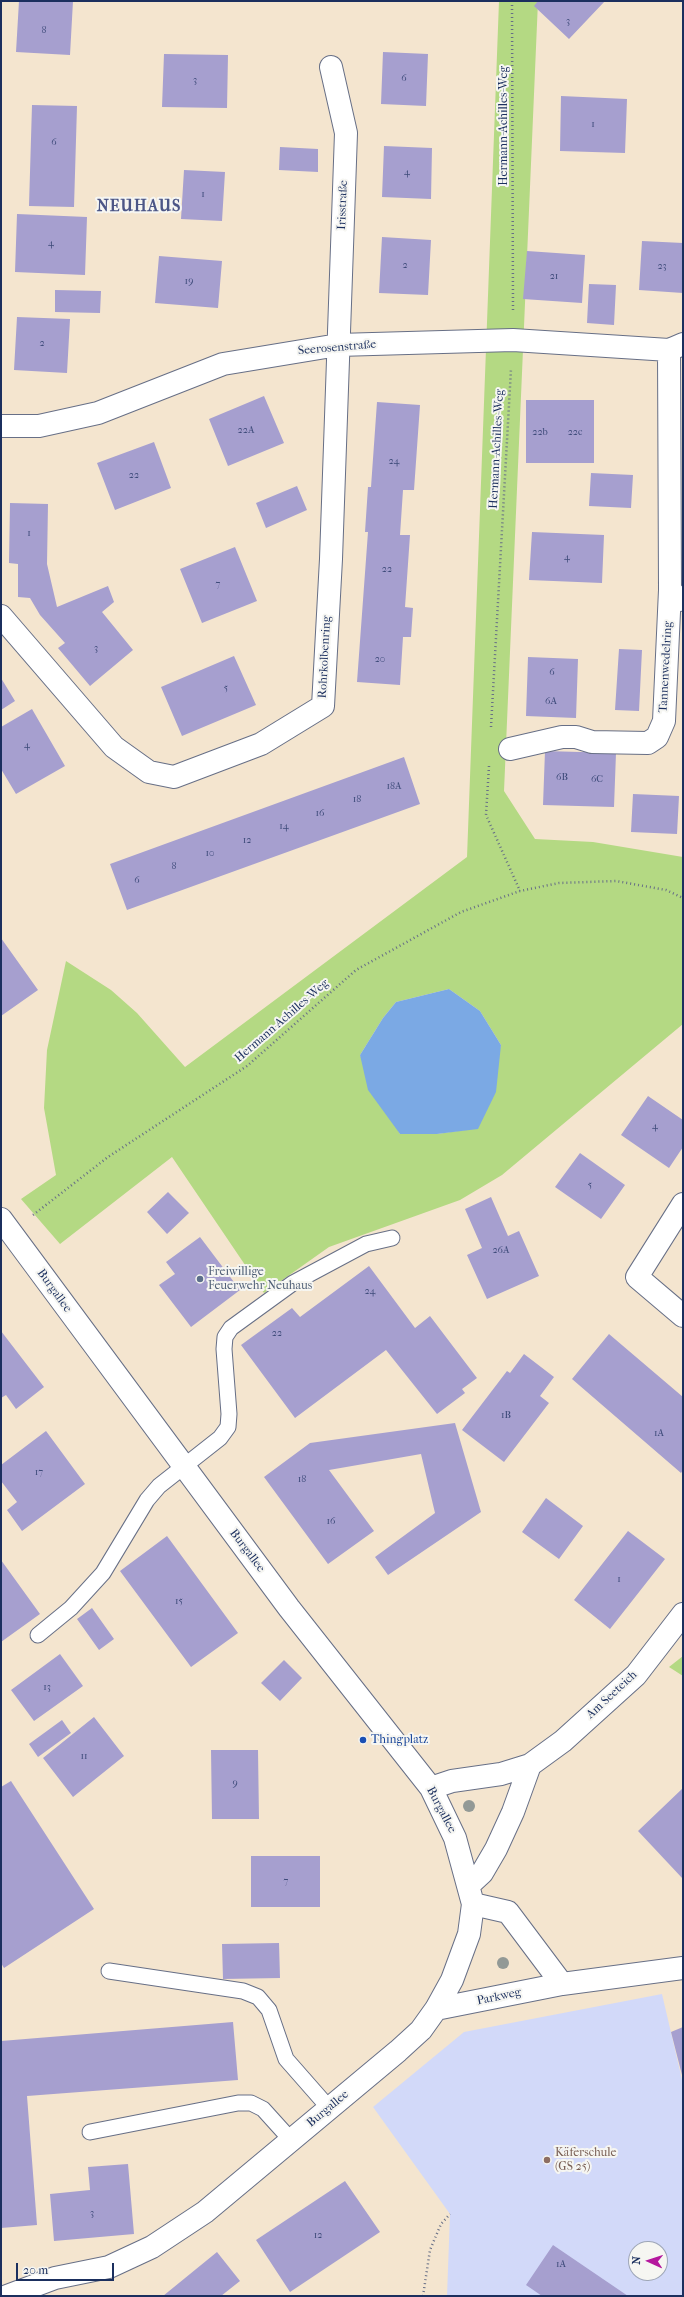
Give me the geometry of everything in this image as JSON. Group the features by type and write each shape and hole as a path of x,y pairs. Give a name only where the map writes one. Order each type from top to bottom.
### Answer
{"street":[{"name":"Irisstraße","path":"331,67 346,133 338,345"},
{"name":"Seerosenstraße","path":"1,426 39,426 98,413 223,364 338,345 513,340 676,347"},
{"name":"Rohrkolbenring","path":"1,616 114,747 149,772 174,777 262,744 323,706 338,345"},
{"name":"Tannenwedelring","path":"510,749 562,737 576,737 592,742 648,742 657,737 664,721 676,596 676,347"},
{"path":"683,1204 637,1277 683,1316"},
{"name":"Burgallee","path":"4,1230 289,1608 431,1788 455,1838 471,1894 469,1934 452,1980 436,2010 421,2030 398,2052 205,2212 152,2246 109,2267 55,2278 7,2296"},
{"name":"Am Seeteich","path":"431,1788 452,1781 501,1774 530,1766 563,1741 636,1675 683,1614"},
{"path":"530,1766 513,1812 496,1849 471,1894 508,1912 562,1984"},
{"name":"Parkweg","path":"436,2010 562,1984 683,1968"}],"lane":[{"path":"38,1635 71,1608 103,1573 147,1500 159,1486 220,1438 228,1427 229,1414 224,1348 225,1336 231,1328 293,1283 366,1244 392,1238"},
{"path":"109,1971 243,1991 258,1997 269,2010 286,2059 330,2108"},
{"path":"90,2132 238,2103 251,2103 263,2109 291,2140"}],"path":[{"name":"Hermann-Achilles-Weg","path":"491,728 513,340 512,1"},
{"path":"489,759 486,815 520,891"},
{"name":"Hermann-Achilles-Weg","path":"4,1230 108,1157 247,1066 356,970 461,912 520,891 559,883 616,882 666,890 683,898"},
{"path":"422,2296 430,2250 441,2224 450,2214"}],"shaded area":[{"name":"Käferschule (GS 25)","path":"662,1994 683,2084 683,2296 447,2296 450,2214 373,2107 464,2032"}],"green space":[{"path":"499,1 538,1 504,791 535,839 593,842 683,857 683,1024 502,1175 460,1200 329,1247 264,1293 172,1157 60,1244 21,1199 56,1175 44,1108 47,1050 66,961 111,990 137,1013 185,1067 467,857","holes":["449,989 480,1011 501,1045 478,1128 437,1134 400,1134 360,1055 383,1018 396,1002"]},
{"path":"683,1656 683,1676 669,1667"}],"water":[{"path":"449,989 480,1011 501,1045 496,1092 478,1129 437,1134 400,1134 368,1090 360,1055 383,1018 396,1002"}],"building":[{"path":"19,1 73,1 70,55 16,52"},
{"path":"538,1 605,1 569,39 534,6"},
{"path":"383,52 428,54 426,106 381,104"},
{"path":"164,54 228,55 227,108 162,107"},
{"path":"561,96 627,99 625,153 560,151"},
{"path":"32,105 77,106 74,207 29,206"},
{"path":"384,146 432,148 431,199 382,197"},
{"path":"280,147 318,149 318,172 279,170"},
{"path":"184,170 225,172 222,221 181,219"},
{"path":"17,214 87,217 85,275 15,272"},
{"path":"382,237 431,240 428,295 379,293"},
{"path":"642,241 683,243 683,293 639,290"},
{"path":"527,251 585,255 582,303 523,299"},
{"path":"159,256 222,261 218,308 155,303"},
{"path":"589,284 616,285 614,325 587,323"},
{"path":"55,290 101,291 100,313 55,312"},
{"path":"17,317 70,319 67,373 14,370"},
{"path":"264,396 284,443 228,466 209,419"},
{"path":"526,400 594,400 594,463 526,463"},
{"path":"377,402 420,405 414,490 403,490 400,535 410,535 405,607 413,608 411,637 403,637 400,685 357,682 368,532 365,532 368,487 371,487"},
{"path":"154,442 171,488 115,510 97,463"},
{"path":"591,473 633,475 631,508 589,506"},
{"path":"297,486 307,510 266,528 256,503"},
{"path":"10,503 48,504 47,564 57,607 108,586 114,602 102,612 133,650 90,686 58,648 65,643 40,615 30,598 18,597 18,564 9,563"},
{"path":"532,532 604,535 602,583 529,580"},
{"path":"235,547 257,601 202,623 180,569"},
{"path":"619,649 642,650 639,711 615,710"},
{"path":"234,656 256,705 182,736 161,687"},
{"path":"528,657 578,659 576,718 526,716"},
{"path":"1,678 15,701 1,710"},
{"path":"32,709 65,766 16,794 1,769 1,727"},
{"path":"545,751 616,753 614,807 543,805"},
{"path":"404,757 420,804 127,910 110,864"},
{"path":"633,794 679,796 677,834 631,832"},
{"path":"1,938 38,990 1,1016"},
{"path":"648,1096 683,1120 683,1147 669,1168 621,1135"},
{"path":"580,1153 625,1185 601,1219 555,1187"},
{"path":"168,1192 189,1213 167,1234 147,1212"},
{"path":"491,1197 508,1236 519,1231 539,1276 487,1299 467,1255 482,1248 465,1209"},
{"name":"Freiwillige Feuerwehr Neuhaus","path":"200,1237 240,1290 191,1327 159,1285 175,1274 166,1262"},
{"path":"369,1266 415,1328 430,1316 477,1378 462,1389 465,1393 437,1414 386,1350 295,1418 241,1345 292,1308 300,1317"},
{"path":"1,1331 44,1387 16,1409 6,1395 1,1398"},
{"path":"609,1334 683,1397 683,1470 681,1473 572,1379"},
{"path":"524,1354 554,1377 540,1396 549,1403 504,1462 462,1430 507,1371 510,1373"},
{"path":"455,1423 481,1512 388,1575 375,1557 435,1513 421,1454 329,1470 374,1531 328,1564 264,1477 310,1443"},
{"path":"46,1431 85,1484 22,1531 7,1510 17,1502 1,1481 1,1465"},
{"path":"546,1498 583,1526 559,1559 522,1532"},
{"path":"628,1531 665,1559 610,1629 574,1600"},
{"path":"167,1536 238,1633 191,1667 120,1571"},
{"path":"1,1560 40,1614 1,1642"},
{"path":"92,1608 114,1639 99,1650 77,1619"},
{"path":"60,1654 83,1686 34,1721 11,1690"},
{"path":"284,1660 302,1678 280,1701 261,1683"},
{"path":"94,1717 124,1756 73,1797 43,1758"},
{"path":"62,1720 71,1733 38,1757 29,1744"},
{"path":"211,1750 258,1750 259,1819 212,1819"},
{"path":"11,1781 94,1909 4,1968 1,1963 1,1787"},
{"path":"683,1788 683,1879 638,1831"},
{"path":"251,1856 320,1856 320,1907 251,1907"},
{"path":"279,1943 280,1978 223,1979 222,1944"},
{"path":"233,2022 238,2080 27,2096 37,2225 1,2228 1,2041"},
{"path":"683,2027 683,2075 682,2075 671,2032"},
{"path":"128,2164 134,2234 54,2241 50,2194 90,2190 88,2167"},
{"path":"345,2181 380,2232 290,2292 256,2240"},
{"path":"553,2245 628,2296 542,2296 526,2285"},
{"path":"217,2252 240,2281 221,2296 163,2296"}],"place":[{"name":"Freiwillige Feuerwehr Neuhaus","path":"200,1279"},
{"name":"Thingplatz","path":"363,1740"},
{"name":"Käferschule (GS 25)","path":"547,2160"}],"district":[{"name":"NEUHAUS","path":"139,207"}]}
